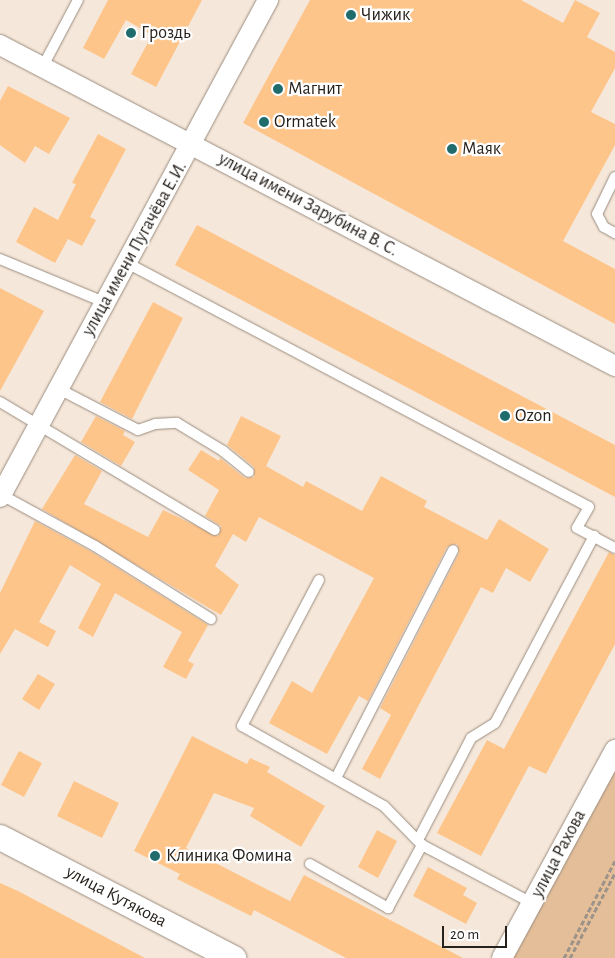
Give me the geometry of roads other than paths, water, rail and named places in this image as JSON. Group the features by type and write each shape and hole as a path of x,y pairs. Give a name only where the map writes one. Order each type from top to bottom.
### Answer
{"street":[{"name":"улица имени Пугачёва Е.И.","path":"0,495 193,144 268,0"},
{"name":"улица имени Зарубина В. С.","path":"0,45 193,144 615,366"},
{"name":"улица Рахова","path":"502,958 615,750"},
{"name":"улица Кутякова","path":"0,837 233,958"}],"lane":[{"path":"42,68 78,0"},
{"path":"615,177 597,214 604,228 615,233"},
{"path":"0,259 106,303"},
{"path":"127,263 588,507 576,528 615,548"},
{"path":"59,389 138,430 155,424 177,423 223,451 249,472"},
{"path":"0,402 216,530"},
{"path":"0,495 95,546 211,619"},
{"path":"310,864 388,908 471,738 495,723 594,536"},
{"path":"336,778 453,550"},
{"path":"319,580 242,726 384,806 420,843 532,903"}],"place":[{"name":"Чижик","path":"351,15"},
{"name":"Гроздь","path":"131,33"},
{"name":"Магнит","path":"278,89"},
{"name":"Ormatek","path":"264,122"},
{"name":"Маяк","path":"452,149"},
{"name":"Ozon","path":"505,416"},
{"name":"Клиника Фомина","path":"155,856"}]}
